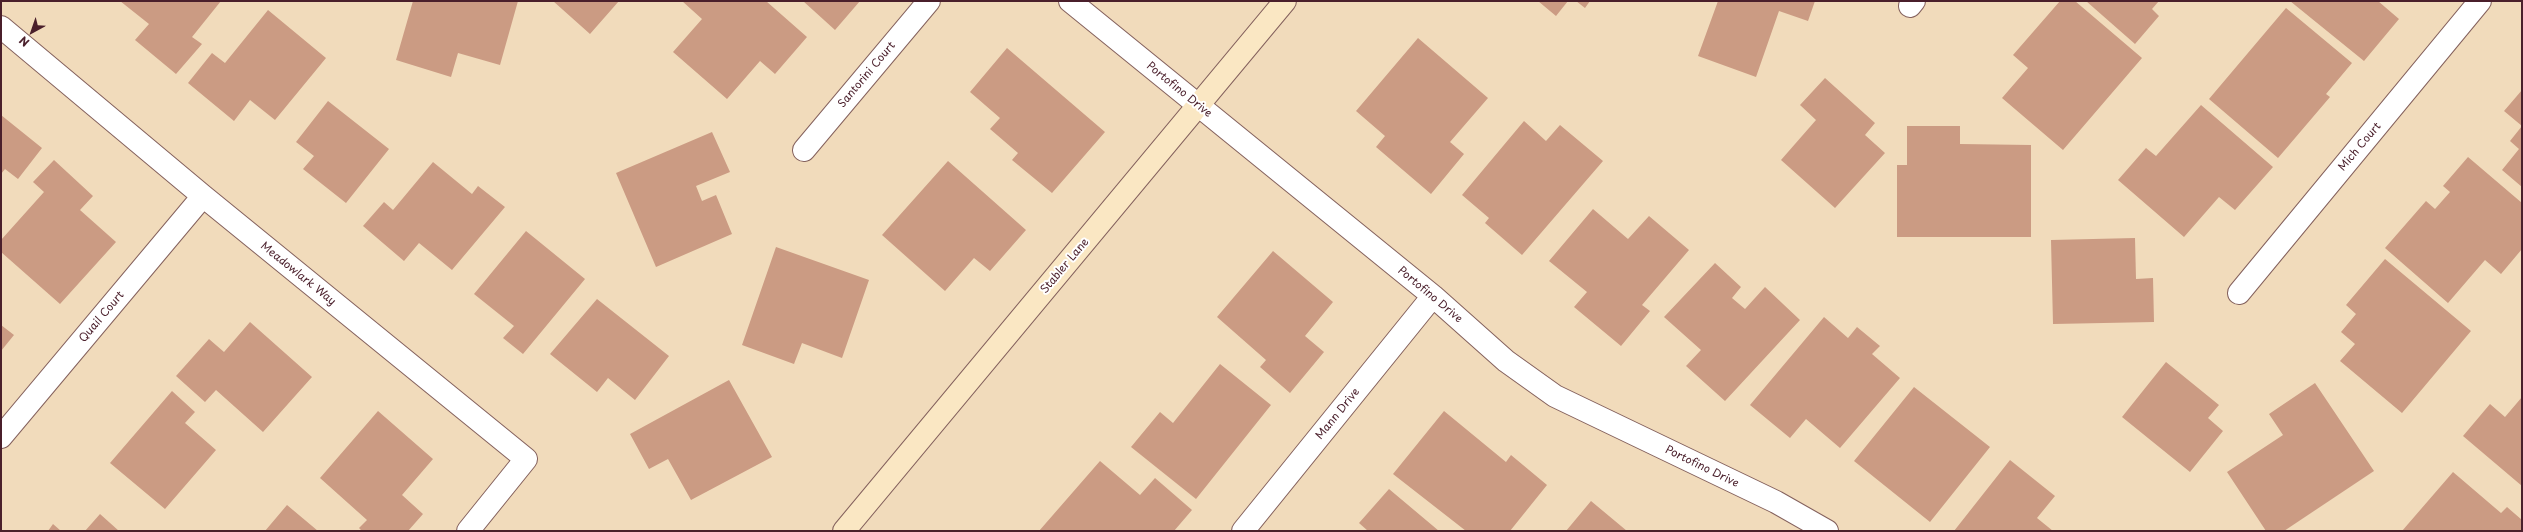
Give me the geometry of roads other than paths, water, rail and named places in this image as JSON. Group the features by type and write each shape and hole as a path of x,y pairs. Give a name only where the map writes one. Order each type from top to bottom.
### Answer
{"street":[{"name":"Santorini Court","path":"804,150 929,1"},
{"name":"Portofino Drive","path":"1070,1 1433,296 1506,362 1555,396 1776,502 1827,531"},
{"name":"Stabler Lane","path":"844,531 1285,1"},
{"name":"Mich Court","path":"2239,293 2480,1"},
{"name":"Meadowlark Way","path":"1,27 203,196 526,459 468,531"},
{"name":"Quail Court","path":"1,437 203,196"},
{"name":"Mann Drive","path":"1243,531 1433,296"}]}
